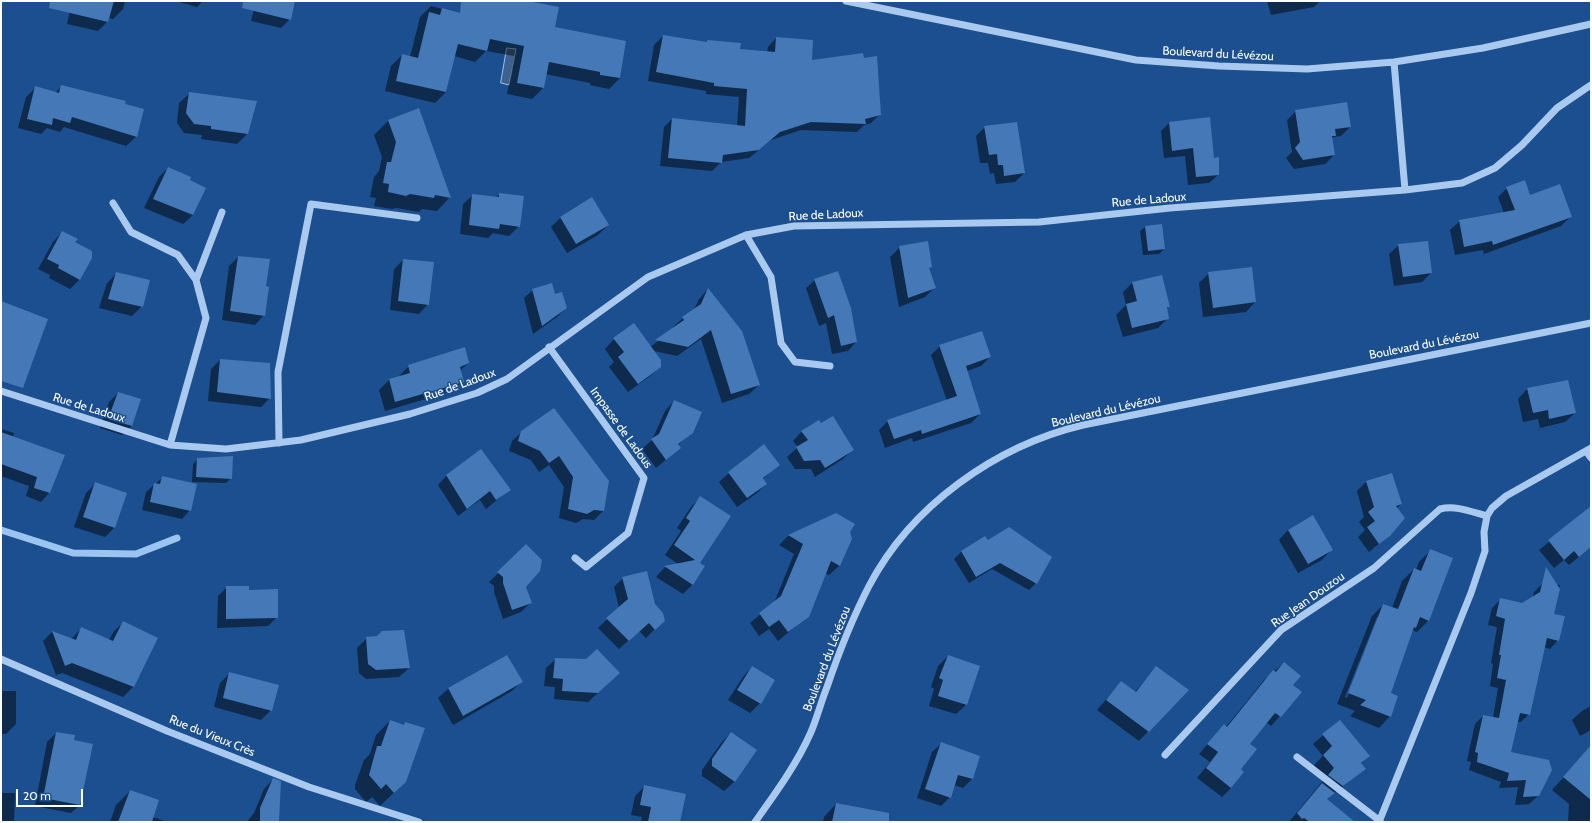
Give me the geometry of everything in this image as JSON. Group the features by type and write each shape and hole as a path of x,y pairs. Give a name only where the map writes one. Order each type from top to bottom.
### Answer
{"street":[{"name":"Boulevard du Lévézou","path":"846,1 1136,60 1307,69 1394,62 1483,48 1591,24"},
{"path":"1394,62 1405,190"},
{"name":"Rue de Ladoux","path":"1,391 170,445 226,449 301,440 410,414 478,393 507,379 549,347 648,277 746,235 794,226 1039,222 1170,208 1405,190 1462,183 1495,168 1522,144 1556,108 1591,85"},
{"path":"113,203 130,232 178,255 196,280 206,318 170,445"},
{"path":"280,443 278,372 311,204 417,218"},
{"path":"196,280 222,212"},
{"path":"746,235 771,277 781,343 795,362 830,366"},
{"name":"Boulevard du Lévézou","path":"755,822 783,783 811,733 847,633 870,585 893,549 922,516 958,483 998,458 1034,440 1083,425 1591,323"},
{"name":"Impasse de Ladous","path":"549,347 644,478 628,533 586,567 575,558"},
{"path":"1297,757 1380,821 1471,592 1485,551 1484,532 1487,516 1492,508 1506,496 1588,450 1591,458"},
{"name":"Rue Jean Douzou","path":"1165,755 1281,630 1374,568 1440,508 1449,506 1487,516"},
{"name":"Rue du Vieux Crès","path":"1,659 167,731 309,787 419,822"}],"water":[{"path":"507,48 516,49 509,85 501,83"}],"building":[{"path":"50,1 114,1 108,22 49,8"},
{"path":"243,1 295,1 291,20 242,8"},
{"path":"461,1 528,1 559,7 555,27 626,41 620,78 600,75 600,72 549,62 544,88 517,83 524,46 490,39 487,51 458,44 446,92 396,81 402,54 418,58 429,12 440,15 442,8 460,13"},
{"path":"663,35 707,42 707,40 741,43 740,49 775,52 776,37 813,40 812,60 863,53 864,58 877,56 881,115 865,119 866,124 811,122 780,132 759,150 723,155 722,163 668,158 672,118 745,126 747,89 714,86 714,83 656,72"},
{"path":"61,85 126,101 125,104 144,109 137,137 72,117 70,123 53,118 52,125 27,119 35,86 59,93"},
{"path":"189,92 257,101 248,134 211,129 211,126 194,124 186,113"},
{"path":"1347,102 1351,127 1335,129 1336,136 1332,136 1335,155 1303,160 1295,148 1300,142 1295,110"},
{"path":"419,108 451,198 435,195 434,198 410,194 406,196 388,192 389,184 383,183 387,162 391,162 396,142 388,120"},
{"path":"1210,117 1214,158 1219,157 1219,175 1196,177 1193,148 1172,151 1169,122"},
{"path":"1017,122 1025,173 1004,176 1003,165 998,165 997,154 989,155 984,126"},
{"path":"168,167 191,177 190,180 206,188 193,215 153,199"},
{"path":"1525,180 1530,195 1560,184 1572,217 1493,245 1492,241 1464,247 1459,220 1515,210 1506,187"},
{"path":"499,193 524,196 520,227 500,224 499,229 469,225 472,194 499,197"},
{"path":"592,197 609,225 576,244 560,217"},
{"path":"1162,224 1165,249 1148,251 1145,226"},
{"path":"62,231 78,239 75,242 92,251 92,258 80,280 58,268 59,265 47,259"},
{"path":"928,241 932,267 929,268 936,288 908,298 899,246"},
{"path":"1428,241 1432,273 1403,277 1398,244"},
{"path":"238,256 270,259 266,286 269,287 265,316 230,311"},
{"path":"403,259 434,262 429,305 398,301"},
{"path":"1252,267 1256,302 1213,308 1208,272"},
{"path":"838,271 851,308 857,342 841,346 834,315 828,318 814,279"},
{"path":"116,272 150,280 143,307 108,299"},
{"path":"1162,275 1170,307 1167,307 1169,319 1132,328 1126,304 1137,301 1132,282"},
{"path":"552,283 555,294 562,292 567,308 542,326 532,289"},
{"path":"708,288 742,331 760,385 731,394 711,330 688,347 655,340 684,320 682,317 701,304"},
{"path":"1,301 48,319 23,388 1,381"},
{"path":"634,323 661,360 661,367 638,384 618,357 624,352 613,338"},
{"path":"982,331 991,357 966,366 981,414 922,434 921,430 894,439 887,420 957,396 939,345"},
{"path":"465,347 469,363 460,367 464,382 395,402 389,379 410,373 408,365"},
{"path":"220,359 270,363 271,399 217,392"},
{"path":"1568,380 1576,413 1549,419 1548,410 1533,413 1527,388"},
{"path":"118,392 141,399 132,426 108,419"},
{"path":"674,400 702,412 693,433 678,444 681,448 666,460 651,439 659,434"},
{"path":"554,408 609,481 604,511 594,510 587,514 568,509 573,477 559,456 549,463 540,451 518,441 521,431"},
{"path":"833,416 854,450 825,468 820,460 804,461 796,447 808,440 801,431 819,420 821,423"},
{"path":"1,432 65,455 50,493 34,488 37,477 1,464"},
{"path":"764,444 780,465 763,478 767,484 747,498 728,472"},
{"path":"481,449 511,490 496,500 490,491 467,509 446,475"},
{"path":"233,456 232,479 196,477 197,458"},
{"path":"1392,473 1402,504 1396,506 1405,518 1390,536 1379,544 1367,527 1375,521 1368,512 1374,507 1366,481"},
{"path":"162,476 197,484 191,511 150,502 154,483 160,484"},
{"path":"95,482 127,493 115,528 83,517"},
{"path":"700,496 731,516 700,563 705,566 693,585 664,566 695,560 674,545 690,521 686,518"},
{"path":"1591,506 1591,547 1579,557 1574,551 1564,560 1548,540"},
{"path":"836,513 855,524 850,532 852,539 840,566 831,561 809,617 788,632 779,620 769,627 759,613 781,596 803,544 788,535"},
{"path":"1313,515 1333,550 1308,564 1288,530"},
{"path":"1009,527 1052,557 1037,584 1000,563 976,577 961,551 985,536 988,540"},
{"path":"526,544 542,560 540,571 526,587 532,603 512,610 503,583 503,577 497,572"},
{"path":"1430,549 1453,558 1429,621 1420,617 1416,628 1414,627 1391,693 1398,696 1391,717 1360,705 1366,700 1348,693 1383,604 1398,609 1414,568 1421,571"},
{"path":"1546,567 1560,589 1554,614 1565,616 1559,641 1547,638 1530,715 1520,713 1511,752 1549,760 1552,770 1539,796 1523,797 1526,780 1507,781 1509,773 1477,762 1478,753 1475,752 1483,715 1499,718 1506,680 1497,678 1505,619 1496,616 1500,598 1522,603 1540,592"},
{"path":"647,571 655,604 663,613 665,621 655,630 649,623 629,641 606,618 628,599 622,577"},
{"path":"226,586 249,586 249,590 278,589 278,618 226,619"},
{"path":"123,621 158,638 134,687 72,663 65,666 52,631 76,640 81,627 113,641"},
{"path":"404,630 410,668 376,670 368,664 366,637 377,636 382,631"},
{"path":"597,649 620,673 598,693 562,691 563,679 553,678 555,658 586,659"},
{"path":"507,655 523,682 463,716 448,688"},
{"path":"948,655 980,666 967,705 938,696 943,680 939,678"},
{"path":"1284,662 1301,676 1293,685 1302,692 1281,717 1275,713 1250,744 1257,749 1241,769 1244,772 1231,788 1206,768 1218,752 1207,744 1224,724 1227,727 1273,670 1276,672"},
{"path":"752,666 775,680 761,704 737,690"},
{"path":"1156,666 1189,690 1149,732 1106,700 1121,681 1136,692"},
{"path":"229,672 279,685 272,711 223,698"},
{"path":"390,720 404,725 405,722 425,728 406,782 394,793 386,784 381,789 369,775 377,746 381,746"},
{"path":"1340,720 1370,756 1361,763 1366,769 1343,786 1328,775 1334,768 1323,755 1332,746 1322,734"},
{"path":"56,732 75,735 74,740 93,744 80,805 43,798"},
{"path":"731,732 757,750 735,782 712,766 712,759"},
{"path":"941,742 980,756 973,779 958,775 951,798 925,789"},
{"path":"1591,745 1591,800 1563,777"},
{"path":"273,778 281,781 279,822 260,822 260,808"},
{"path":"1322,783 1335,793 1327,799 1355,822 1310,822 1304,818 1302,819 1297,813"},
{"path":"644,785 686,794 680,822 648,822 651,807 640,805"},
{"path":"130,790 159,800 152,822 118,822"},
{"path":"836,803 889,813 889,822 832,822"}],"waterway":[{"path":"1,530 73,553 136,554 177,538"}]}
